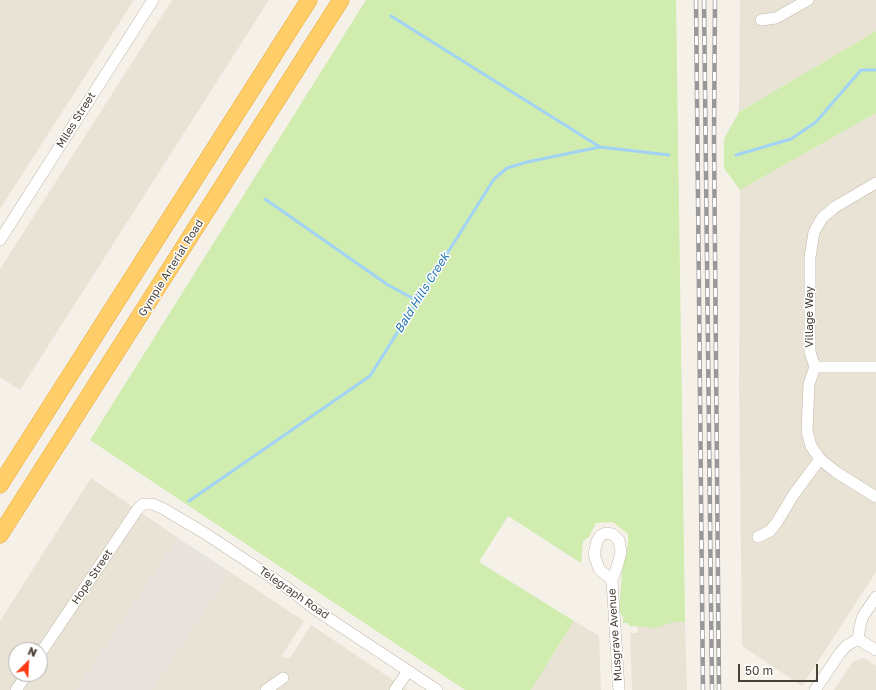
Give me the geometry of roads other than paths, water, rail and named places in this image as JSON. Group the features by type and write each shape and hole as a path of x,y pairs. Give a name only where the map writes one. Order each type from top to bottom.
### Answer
{"highway":[{"path":"0,484 309,0"},
{"name":"Gympie Arterial Road","path":"0,535 341,0"}],"street":[{"name":"Miles Street","path":"0,240 153,0"},
{"path":"761,20 776,18 808,0"},
{"name":"Village Way","path":"815,367 810,352 810,258 814,232 822,218 835,207 876,183"},
{"path":"876,367 815,367 809,384 807,432 811,446 820,459 836,472 876,497"},
{"path":"758,537 770,531 778,522 794,494 820,459"},
{"name":"Hope Street","path":"48,642 135,512 143,504 147,504"},
{"name":"Telegraph Road","path":"147,504 157,505 206,534 408,671 432,689"},
{"name":"Musgrave Avenue","path":"612,580 619,690"},
{"path":"858,639 863,616 876,597"},
{"path":"858,639 876,650"},
{"path":"815,690 840,653 846,646 858,639"},
{"path":"395,690 408,671"},
{"path":"266,690 283,678"}],"waterway":[{"path":"391,16 600,147"},
{"name":"Bald Hills Creek","path":"736,155 791,139 816,122 861,70 876,70"},
{"name":"Bald Hills Creek","path":"189,501 370,376 494,179 507,168 527,162 600,147 669,155"},
{"path":"265,199 388,285 416,300"}],"railway":[{"path":"696,0 703,690"},
{"path":"704,0 712,690"},
{"path":"715,0 714,139 719,690"}]}
